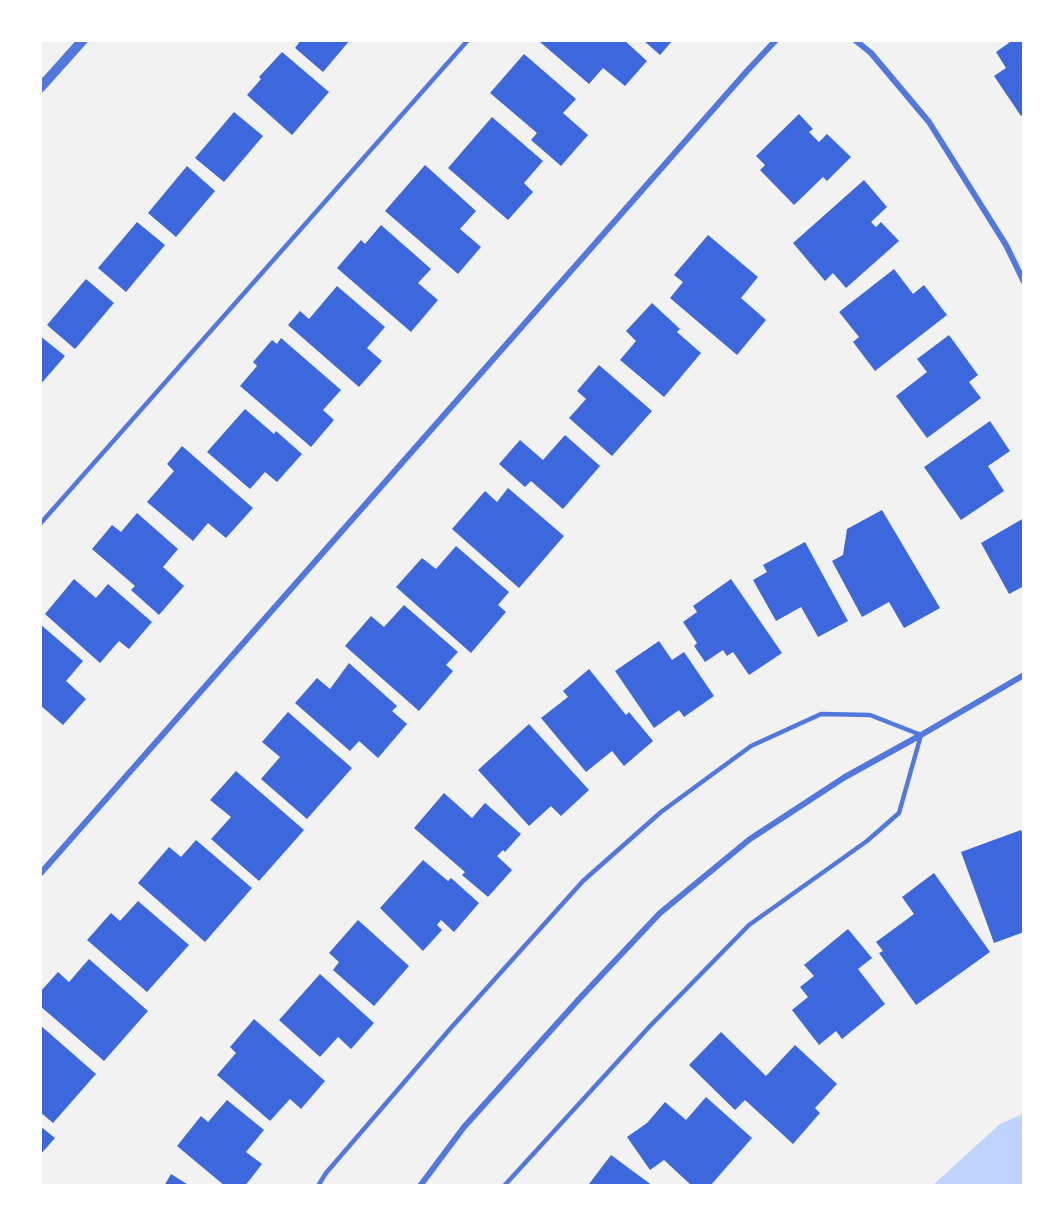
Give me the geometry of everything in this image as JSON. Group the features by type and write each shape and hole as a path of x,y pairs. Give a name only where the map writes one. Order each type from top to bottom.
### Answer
{"street":[{"path":"40,88 83,40"},
{"path":"40,874 776,40"},
{"path":"855,40 871,53 929,122 1006,245 1023,282"},
{"path":"420,1185 464,1127 660,913 750,839 845,777 1023,675"}],"lane":[{"path":"40,524 468,40"},
{"path":"318,1185 450,1029 583,881 661,812 751,746 821,714 870,715 921,735 899,813 867,842 749,926 650,1026 504,1185"}],"water":[{"path":"1023,1114 1023,1185 933,1185 1000,1124"}],"building":[{"path":"301,40 350,40 323,72 295,48"},
{"path":"542,40 616,40 618,42 624,40 647,61 625,86 603,68 589,84 540,42"},
{"path":"643,40 673,40 660,55"},
{"path":"1013,40 1024,40 1024,114 1021,116 994,76 1006,68 996,52"},
{"path":"282,52 329,92 292,135 247,95 261,79 259,77"},
{"path":"524,54 576,99 563,113 588,135 561,166 531,140 537,133 490,93"},
{"path":"234,112 263,136 224,182 195,158"},
{"path":"799,114 813,129 809,132 819,142 827,134 851,157 827,181 823,177 794,205 760,170 765,165 756,156"},
{"path":"492,117 543,161 524,183 533,192 508,220 448,168"},
{"path":"425,165 476,211 460,229 481,247 458,274 385,211"},
{"path":"187,166 215,191 176,237 148,213"},
{"path":"864,180 887,207 871,222 876,227 881,222 899,241 846,288 833,273 825,281 793,243"},
{"path":"137,222 165,245 126,292 98,268"},
{"path":"381,225 431,269 418,283 438,300 411,332 337,268 361,240 365,244"},
{"path":"708,235 758,277 741,298 766,320 737,355 670,298 683,282 674,275"},
{"path":"894,269 913,294 924,285 947,315 875,371 853,342 859,337 839,312"},
{"path":"86,279 114,303 75,349 47,325"},
{"path":"337,286 385,327 367,348 382,361 359,387 288,325 300,311 309,319"},
{"path":"652,303 680,329 677,332 701,353 664,397 620,360 636,341 626,331"},
{"path":"949,335 978,375 969,382 981,398 927,438 896,396 927,372 917,359"},
{"path":"40,336 65,356 40,385"},
{"path":"281,338 341,390 323,410 334,420 311,447 240,386 257,366 253,362 272,340 277,344"},
{"path":"599,365 652,411 612,456 569,418 586,399 577,391"},
{"path":"245,409 274,434 276,431 302,454 277,482 265,472 250,489 207,452"},
{"path":"990,421 1010,451 988,466 1004,491 961,520 924,467"},
{"path":"565,435 600,466 563,509 531,481 525,487 499,464 520,440 543,460"},
{"path":"182,446 253,508 226,538 208,523 193,541 147,502 174,471 167,464"},
{"path":"508,488 564,536 519,588 452,529 485,491 497,502"},
{"path":"882,510 940,608 904,628 889,602 862,617 832,561 843,555 847,529"},
{"path":"137,513 178,549 163,567 184,586 159,615 131,590 135,586 92,549 112,525 121,532"},
{"path":"1024,518 1024,586 1009,594 981,543"},
{"path":"805,542 848,621 818,637 801,607 776,621 753,580 767,572 763,565"},
{"path":"456,546 509,592 498,605 506,612 471,653 396,587 422,558 436,569"},
{"path":"74,579 96,598 108,584 152,622 129,649 119,641 100,663 45,614"},
{"path":"731,579 782,653 749,675 733,652 727,656 723,650 705,662 694,646 697,643 683,622 697,612 693,606"},
{"path":"404,605 458,652 446,665 453,671 419,711 345,646 371,616 384,627"},
{"path":"40,624 83,661 66,681 86,699 63,725 40,705"},
{"path":"659,641 672,660 684,652 714,696 684,717 679,710 654,728 615,671"},
{"path":"349,663 397,706 392,711 407,724 378,758 359,741 350,751 295,703 317,678 330,689"},
{"path":"589,669 626,715 629,712 653,741 624,766 612,751 586,772 541,718 568,697 563,691"},
{"path":"288,712 352,768 307,819 261,779 280,757 262,742"},
{"path":"529,724 589,790 561,816 551,806 529,826 478,770"},
{"path":"236,771 304,830 259,881 211,839 231,817 210,800"},
{"path":"444,793 472,818 485,803 521,834 505,852 503,850 497,856 512,870 488,897 462,875 465,872 414,828"},
{"path":"1021,830 1024,836 1024,932 994,943 961,852"},
{"path":"196,840 252,888 205,942 138,883 169,847 181,857"},
{"path":"423,860 448,881 451,878 479,903 454,932 441,920 437,925 442,930 423,951 380,908"},
{"path":"934,873 990,952 916,1005 879,953 883,951 876,942 914,914 902,897"},
{"path":"138,901 189,945 147,992 87,940 111,913 120,921"},
{"path":"358,920 409,966 374,1006 333,970 339,962 329,953"},
{"path":"848,929 872,958 858,969 885,1004 842,1039 836,1031 819,1045 792,1010 808,997 800,987 814,976 804,965"},
{"path":"89,959 148,1011 104,1061 40,1006 40,992 58,972 69,982"},
{"path":"320,974 374,1023 351,1049 338,1037 320,1057 279,1020"},
{"path":"254,1019 325,1081 301,1109 290,1099 270,1121 217,1075 236,1053 230,1047"},
{"path":"40,1025 96,1074 53,1123 40,1112"},
{"path":"721,1032 766,1076 795,1045 837,1084 815,1108 820,1113 793,1144 745,1100 735,1110 689,1065"},
{"path":"706,1097 752,1138 710,1186 692,1186 664,1160 650,1170 627,1137 647,1123 665,1102 686,1120"},
{"path":"227,1100 264,1130 246,1152 262,1164 245,1186 225,1186 177,1146 201,1116 208,1122"},
{"path":"40,1126 55,1138 40,1155"},
{"path":"611,1155 653,1186 592,1186 589,1184"},
{"path":"171,1174 190,1186 164,1186"}]}
